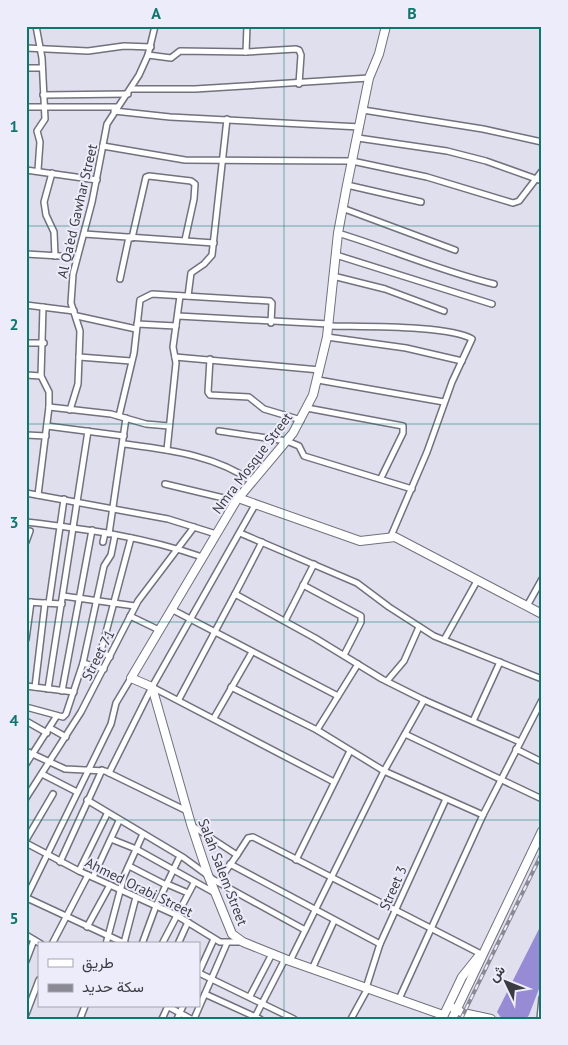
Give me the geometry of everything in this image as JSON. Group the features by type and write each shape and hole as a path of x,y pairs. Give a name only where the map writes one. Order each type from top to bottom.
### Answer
{"street":[{"path":"36,26 41,49 45,121 37,131 40,142 38,170"},
{"name":"Al Qa'ed Gawhar Street","path":"70,410 78,384 80,326 74,311 71,285 77,257 97,180 107,124 115,109 130,92 148,56 155,26"},
{"path":"246,52 247,26"},
{"name":"Nmra Mosque Street","path":"26,898 111,724 116,703 237,500 287,441 307,408 318,380 327,337 338,233 358,138 368,78 379,54 386,26"},
{"path":"26,48 88,51 124,46 151,47"},
{"path":"148,56 171,58 180,51 246,52 299,50 301,55 299,84"},
{"path":"26,68 42,68"},
{"path":"43,95 195,90 368,78"},
{"path":"26,107 115,109 170,117 360,127"},
{"path":"363,110 483,129 542,142"},
{"path":"188,296 191,273 210,259 214,243 220,160 227,119"},
{"path":"358,138 447,151 486,161 542,182"},
{"path":"103,146 161,157 220,160 352,161 419,175 513,203 520,201 542,171"},
{"path":"26,170 38,170 97,180"},
{"path":"52,173 44,202 46,215 54,232 55,256"},
{"path":"120,278 146,178 149,176 191,181 195,184 194,199 185,240"},
{"path":"347,185 421,202"},
{"path":"342,208 456,250"},
{"path":"338,233 390,249 465,277 494,284"},
{"path":"84,234 214,243"},
{"path":"26,254 77,257"},
{"path":"336,255 492,304"},
{"path":"334,276 385,289 444,311"},
{"path":"119,416 131,362 140,302 152,294 270,301 272,305 271,323"},
{"path":"167,450 175,358 173,347 180,296"},
{"path":"26,305 74,311"},
{"path":"38,495 49,407 49,392 41,376 44,343 44,307"},
{"path":"77,316 137,327 176,326"},
{"path":"178,316 271,323 420,329 469,336 473,340 444,402 412,488 391,536"},
{"path":"327,337 406,348 462,361"},
{"path":"26,343 44,343"},
{"path":"79,356 131,362"},
{"path":"175,358 210,359 320,370"},
{"path":"210,359 208,392 210,395 249,397 264,409 301,420"},
{"path":"26,375 41,376"},
{"path":"318,380 444,402"},
{"path":"49,407 119,416 169,426"},
{"path":"307,408 403,426 403,433 381,478"},
{"path":"26,707 56,717 65,716 74,692 83,663 104,566 111,555 110,534 124,444 126,418"},
{"path":"48,426 124,436"},
{"path":"48,689 88,431"},
{"path":"219,431 287,441 299,446 304,456 412,488"},
{"path":"26,435 46,436"},
{"path":"124,444 167,450 221,463 253,482"},
{"path":"165,484 255,505 360,541 370,542 391,536 542,614"},
{"path":"26,493 168,518 216,534"},
{"path":"35,687 64,499"},
{"path":"109,773 152,687 192,620 255,505"},
{"path":"26,522 92,530 178,548 202,557"},
{"name":"Street 71","path":"26,798 66,738 104,669 135,606 194,527"},
{"path":"62,691 92,530"},
{"path":"26,542 30,531"},
{"path":"240,533 363,586 419,627 444,640 542,679"},
{"path":"103,542 110,534"},
{"path":"110,657 100,653 131,538"},
{"path":"179,699 262,542"},
{"path":"285,621 314,564"},
{"path":"527,606 542,579"},
{"path":"444,640 477,581"},
{"path":"303,585 361,616 361,622 344,655"},
{"path":"235,594 344,655 387,682 520,742"},
{"path":"63,596 135,606"},
{"path":"26,639 29,602 62,604"},
{"path":"171,609 338,696"},
{"path":"130,616 159,630"},
{"path":"387,682 404,662 419,627"},
{"path":"214,718 252,652"},
{"path":"473,721 500,662"},
{"path":"83,663 104,669"},
{"path":"317,730 358,664"},
{"path":"131,678 179,699 334,782"},
{"path":"26,686 74,692"},
{"name":"Salah Salem Street","path":"152,687 191,824 228,928 243,942 287,960 399,999 454,1015"},
{"path":"231,687 317,730 384,771 483,815"},
{"path":"205,994 256,1018 262,1002 305,930 384,771 424,700"},
{"path":"399,999 483,815 542,700"},
{"path":"26,764 56,717"},
{"path":"26,721 66,738"},
{"path":"405,734 542,799"},
{"path":"516,749 542,762"},
{"path":"26,751 49,763 72,771 102,770 187,811"},
{"path":"296,860 350,751"},
{"path":"60,862 102,770"},
{"path":"42,774 77,792"},
{"path":"26,842 54,794"},
{"name":"Street 3","path":"351,1019 367,988 380,944 446,799"},
{"path":"87,800 107,814 180,856 218,882 305,930"},
{"path":"79,871 107,814"},
{"path":"53,942 65,916 91,876 119,821"},
{"path":"191,824 237,855"},
{"path":"454,1015 542,831"},
{"path":"107,942 120,890 143,834"},
{"path":"218,882 250,836 482,954"},
{"path":"111,838 215,893"},
{"name":"Ahmed Orabi Street","path":"26,842 60,862 176,915 214,939 227,943 243,942"},
{"path":"143,942 156,906 180,856"},
{"path":"230,864 314,911 380,944"},
{"path":"129,866 188,893"},
{"path":"163,942 194,883"},
{"path":"87,927 110,885"},
{"path":"125,942 136,897"},
{"path":"26,898 120,942"},
{"path":"312,969 334,921"},
{"path":"179,942 188,922"},
{"path":"26,935 38,942"},
{"path":"200,970 214,939"},
{"path":"26,961 34,940"},
{"path":"200,1004 227,943"},
{"path":"250,996 272,954"},
{"path":"444,1012 466,970 482,954"},
{"path":"200,972 293,1019"},
{"path":"26,1014 38,983"},
{"path":"540,1019 542,998"},
{"path":"171,1008 192,1019"},
{"path":"177,1019 182,1008"},
{"path":"454,1015 464,1019"},
{"path":"454,1015 491,1019"}],"shaded area":[{"path":"542,923 542,981 529,1015 526,1019 502,1019 497,1012"}],"railway":[{"path":"461,1019 542,853"}]}
